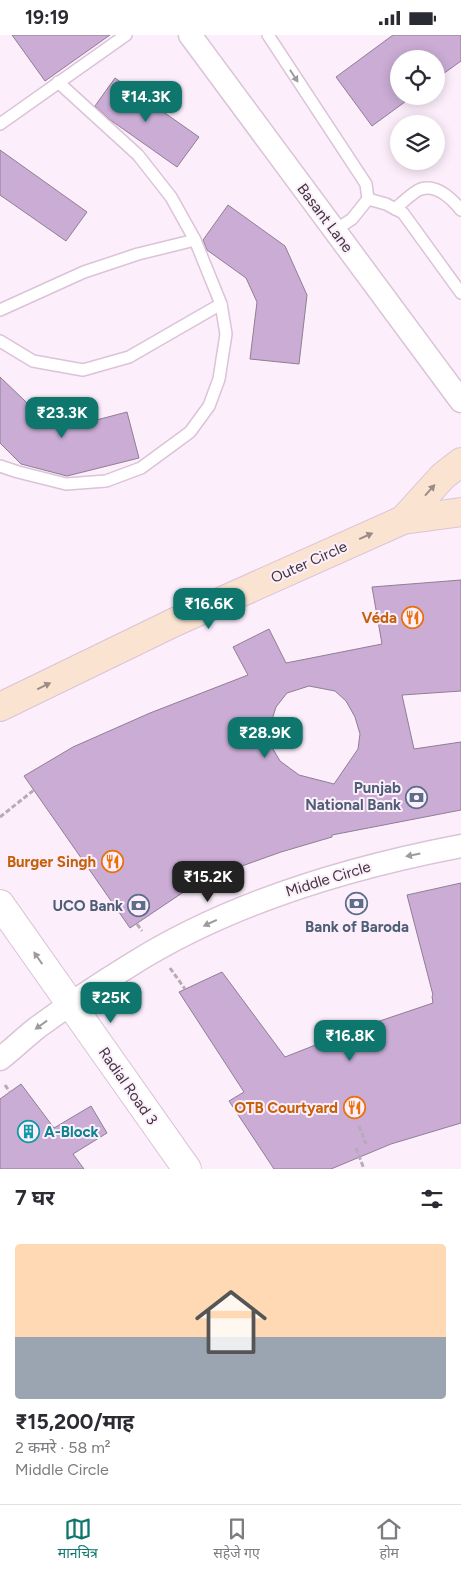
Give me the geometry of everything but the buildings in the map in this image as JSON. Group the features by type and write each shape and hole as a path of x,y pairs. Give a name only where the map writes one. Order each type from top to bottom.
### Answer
{"main road":[{"path":"402,520 443,476 461,462"},
{"name":"Outer Circle","path":"0,707 175,622 402,520 461,512"}],"street":[{"name":"Basant Lane","path":"190,35 461,401"},
{"name":"Middle Circle","path":"0,1059 38,1028 130,965 182,936 236,911 292,889 348,871 406,856 461,846"},
{"name":"Radial Road 3","path":"0,904 187,1169"}],"lane":[{"path":"0,124 126,35"},
{"path":"268,35 366,184 368,199 352,219 334,231"},
{"path":"0,466 66,484 106,481 141,468 190,431 209,406 219,379 226,334 221,304 195,240 171,197 138,155 58,82"},
{"path":"395,209 421,189 436,190 450,197 461,210"},
{"path":"368,199 386,203 403,213 461,293"},
{"path":"0,310 84,272 138,254 195,240"},
{"path":"0,341 33,361 83,370 129,357 221,304"}],"path":[{"path":"0,817 34,790"},
{"path":"6,1085 10,1092"},
{"path":"358,1126 366,1144"},
{"path":"356,1148 364,1169"}],"place":[{"name":"Véda","path":"413,618"},
{"name":"Punjab National Bank","path":"417,797"},
{"name":"Burger Singh","path":"112,862"},
{"name":"Bank of Baroda","path":"357,904"},
{"name":"UCO Bank","path":"139,906"},
{"name":"OTB Courtyard","path":"354,1108"},
{"name":"A-Block","path":"28,1132"}]}
